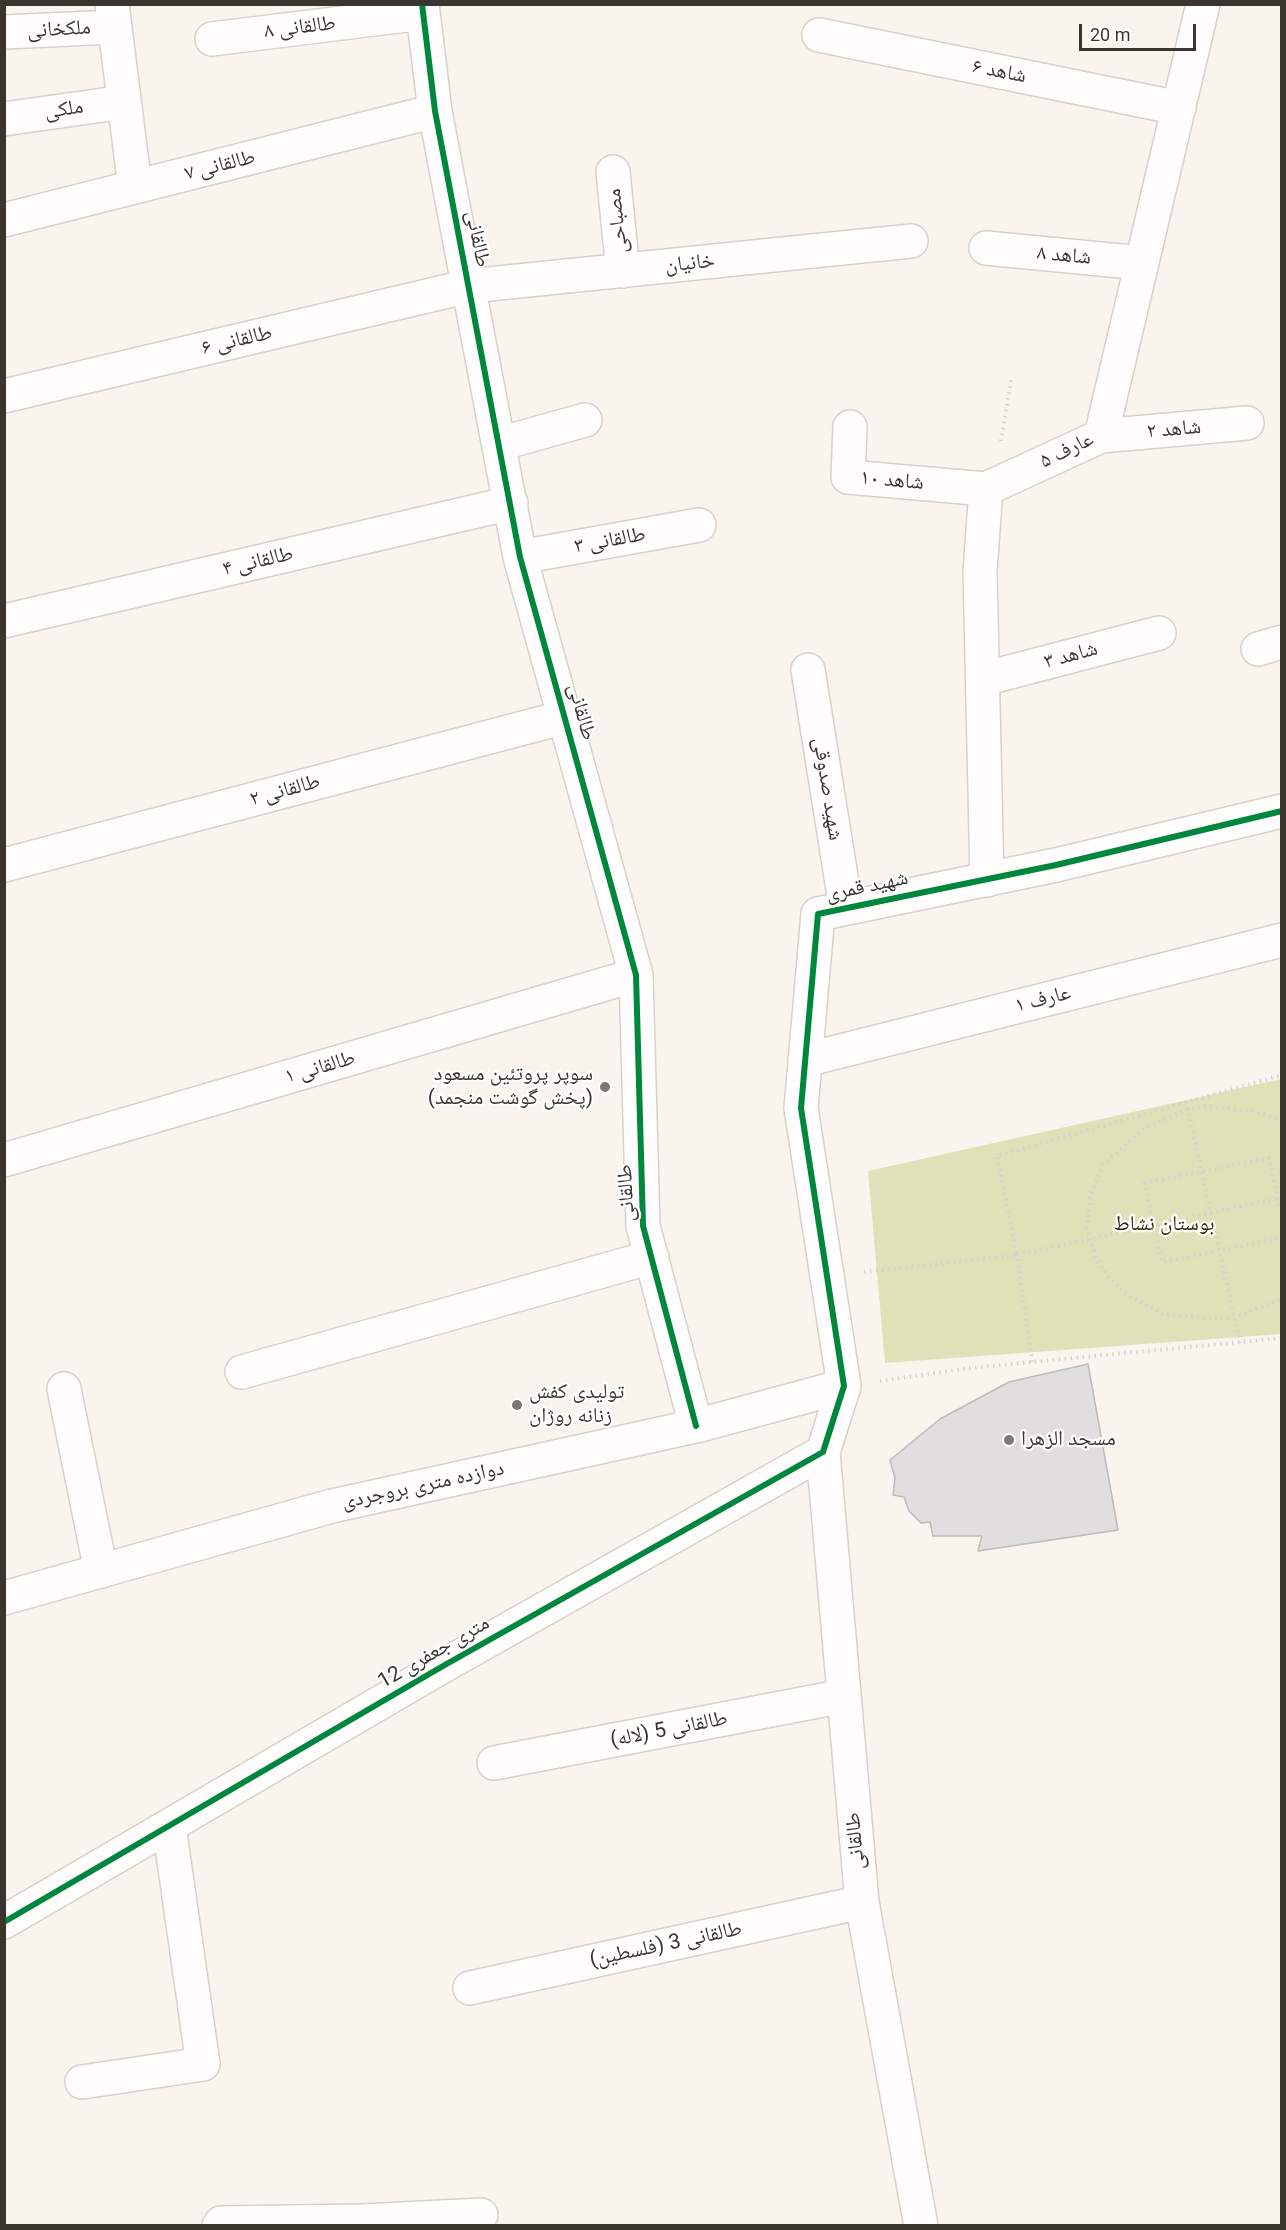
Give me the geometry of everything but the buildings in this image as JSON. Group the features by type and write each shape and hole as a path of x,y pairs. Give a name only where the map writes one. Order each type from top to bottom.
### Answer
{"street":[{"name":"عارف ۵","path":"990,488 1101,436 1203,4"},
{"name":"طالقانی ۸","path":"212,39 423,9"},
{"name":"طالقانی","path":"423,9 435,111 520,557 636,975 643,1226 696,1426"},
{"name":"ملکخانی","path":"4,32 113,16"},
{"path":"113,16 135,187"},
{"name":"شاهد ۶","path":"819,35 1179,108"},
{"name":"ملکی","path":"4,119 124,102"},
{"name":"طالقانی ۷","path":"4,220 435,111"},
{"name":"مصباحی","path":"613,172 623,271"},
{"name":"خانیان","path":"469,286 910,241"},
{"name":"شاهد ۸","path":"986,248 1142,263"},
{"name":"طالقانی ۶","path":"4,396 469,286"},
{"path":"499,444 585,420"},
{"name":"شاهد ۲","path":"1101,436 1247,423"},
{"name":"شاهد ۱۰","path":"850,427 848,477 990,488"},
{"path":"987,880 980,571 990,488"},
{"name":"طالقانی ۴","path":"4,621 511,503"},
{"name":"طالقانی ۳","path":"520,557 699,525"},
{"name":"شاهد ۳","path":"983,679 1159,633"},
{"name":"شهید صدوقی","path":"808,670 846,908"},
{"name":"طالقانی ۲","path":"4,865 565,717"},
{"name":"شهید قمری","path":"844,1386 801,1108 818,914 987,880 1281,811"},
{"name":"عارف ۱","path":"805,1060 1281,940"},
{"name":"طالقانی ۱","path":"4,1160 636,975"},
{"path":"242,1372 652,1257"},
{"path":"823,1452 844,1386"},
{"name":"دوازده متری بروجردی","path":"4,1598 332,1506 696,1426 844,1386"},
{"path":"64,1389 101,1571"},
{"name":"طالقانی","path":"823,1452 862,1902 921,2226"},
{"name":"12 متری جعفری","path":"4,1922 443,1666 823,1452"},
{"name":"طالقانی 5 (لاله)","path":"494,1763 844,1696"},
{"path":"82,2082 203,2064 169,1826"},
{"name":"طالقانی 3 (فلسطین)","path":"471,1988 862,1902"},
{"path":"219,2226 221,2223 362,2221 481,2215"}],"path":[{"path":"990,488 1011,380"},
{"path":"1032,1362 1017,1255 997,1156 1281,1075"},
{"path":"1186,1102 1240,1343"},
{"path":"1281,1120 1234,1109 1206,1106 1188,1109 1145,1128 1103,1164 1090,1196 1087,1228 1097,1261 1108,1276 1126,1294 1145,1307 1162,1314 1188,1318 1234,1317 1271,1305 1281,1298"},
{"path":"1281,1217 1280,1198 1269,1158 1145,1183 1161,1262 1281,1238"},
{"path":"827,1275 1017,1255 1280,1198"},
{"path":"844,1386 970,1368 1281,1338"}],"green space":[{"name":"بوستان نشاط","path":"1281,1079 1281,1334 885,1363 868,1171"}],"cycle path":[{"path":"422,4 435,111 520,557 636,975 643,1226 696,1426"},
{"path":"4,1922 443,1666 823,1452 844,1386 801,1108 818,914 1056,865 1282,811"}],"place":[{"name":"سوپر پروتئین مسعود (پخش گوشت منجمد)","path":"605,1087"},
{"name":"تولیدی کفش زنانه روژان","path":"517,1405"},
{"name":"مسجد الزهرا","path":"1009,1440"}]}
